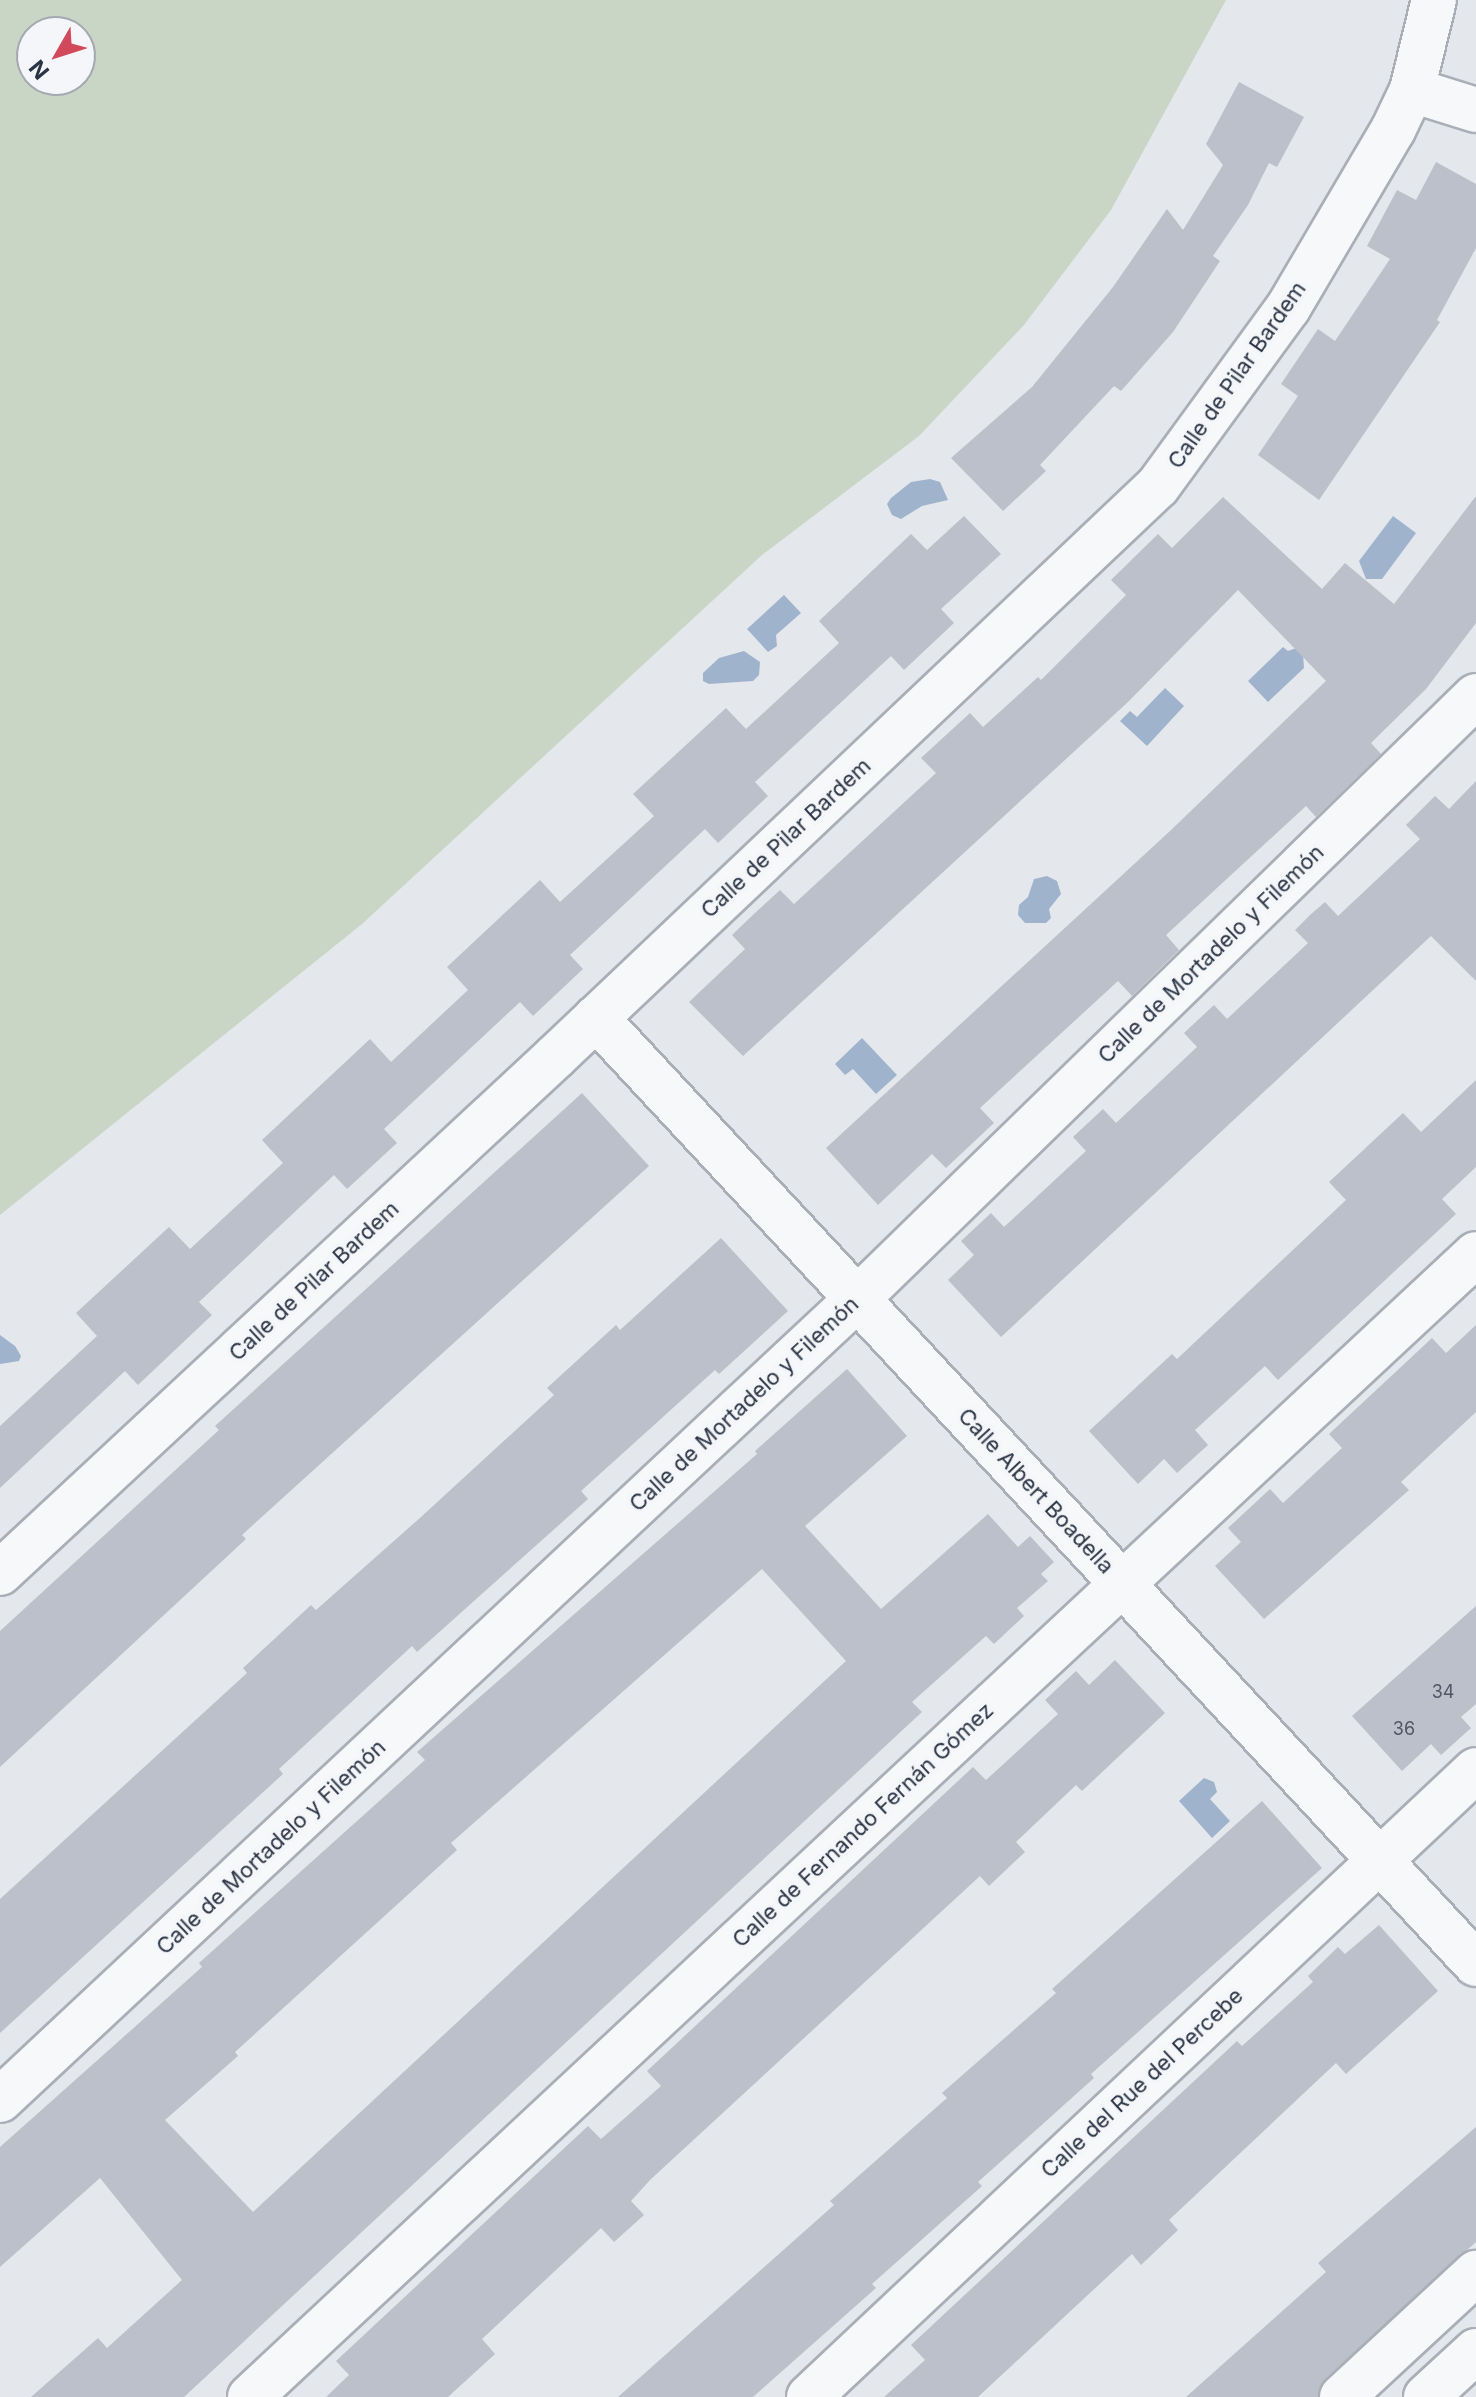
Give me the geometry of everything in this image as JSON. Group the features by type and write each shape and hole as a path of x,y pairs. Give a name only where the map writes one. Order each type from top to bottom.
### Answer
{"street":[{"name":"Calle de Pilar Bardem","path":"0,1573 596,1018 1158,486 1288,308 1393,130 1412,90 1434,0"},
{"path":"1412,90 1476,110"},
{"name":"Calle de Mortadelo y Filemón","path":"0,2100 857,1299 1476,696"},
{"name":"Calle Albert Boadella","path":"596,1018 1476,1964"},
{"name":"Calle de Fernando Fernán Gómez","path":"250,2397 1476,1254"},
{"name":"Calle del Rue del Percebe","path":"809,2397 1476,1770"},
{"path":"1342,2397 1476,2273"},
{"path":"1426,2397 1476,2351"}],"green space":[{"path":"0,0 1226,0 1111,210 1024,325 919,436 762,555 362,924 0,1215"}],"water":[{"path":"930,479 940,482 948,500 922,506 901,519 892,515 887,504 891,498 911,482"},
{"path":"1393,516 1416,533 1382,579 1366,579 1359,561"},
{"path":"784,595 801,613 776,635 777,646 768,652 747,629"},
{"path":"1283,647 1288,651 1296,648 1303,654 1304,668 1268,702 1248,681"},
{"path":"744,651 760,662 759,675 753,681 709,684 703,681 703,673 719,658"},
{"path":"1165,688 1184,706 1147,746 1120,721 1130,711 1137,717"},
{"path":"1047,876 1057,881 1061,894 1049,909 1051,918 1046,923 1025,923 1018,915 1019,905 1028,897 1034,879"},
{"path":"862,1038 897,1075 876,1094 853,1069 845,1075 835,1064"},
{"path":"0,1335 15,1346 21,1356 19,1361 0,1364"},
{"path":"1204,1778 1214,1782 1217,1792 1210,1799 1230,1821 1212,1838 1179,1801"}],"building":[{"path":"1239,82 1304,117 1277,167 1269,163 1248,205 1213,256 1220,261 1173,332 1121,391 1114,386 1040,465 1046,471 1003,511 951,458 1032,387 1113,287 1167,209 1183,230 1223,165 1206,144"},
{"path":"1436,162 1476,184 1476,248 1437,320 1440,322 1319,500 1258,455 1298,396 1281,384 1318,329 1335,341 1390,259 1367,246 1397,190 1416,200"},
{"path":"1476,496 1476,623 1426,689 1371,743 1381,754 1316,817 1306,806 1166,935 1179,950 1132,996 1118,981 980,1108 994,1123 946,1168 932,1154 878,1205 826,1148 1170,831 1326,681 1238,590 1128,702 743,1056 689,1002 745,949 732,935 756,912 780,890 794,904 936,773 921,758 970,713 983,727 1038,677 1041,680 1126,595 1111,580 1158,534 1172,548 1223,497 1322,589 1345,563 1394,604"},
{"path":"964,516 1001,554 941,609 954,623 904,670 891,656 755,782 768,796 718,843 705,829 570,955 583,969 533,1016 520,1002 384,1129 397,1143 347,1189 334,1175 199,1302 212,1315 138,1385 125,1371 0,1488 0,1426 97,1336 76,1313 169,1227 190,1249 283,1163 262,1140 370,1039 391,1062 468,990 447,967 540,880 560,902 654,816 633,794 726,708 746,729 839,643 819,621 911,534 927,550"},
{"path":"1476,781 1476,981 1431,936 1001,1337 948,1280 974,1255 961,1241 991,1213 1004,1227 1086,1151 1073,1137 1103,1109 1116,1123 1197,1047 1184,1033 1214,1005 1227,1019 1308,943 1295,930 1310,915 1325,902 1338,916 1420,839 1406,825 1435,796 1449,809"},
{"path":"1476,1080 1476,1167 1442,1199 1456,1214 1278,1380 1265,1366 1195,1430 1208,1445 1177,1473 1164,1459 1138,1484 1089,1431 1172,1354 1177,1359 1346,1200 1329,1182 1403,1113 1421,1132"},
{"path":"582,1093 649,1166 242,1535 246,1539 0,1767 0,1631 219,1430 215,1426"},
{"path":"721,1238 788,1311 719,1374 715,1370 581,1491 588,1499 417,1652 412,1646 279,1769 283,1774 0,2033 0,1899 247,1673 243,1668 311,1605 316,1610 554,1395 547,1388 616,1325 620,1330"},
{"path":"1476,1325 1476,1412 1401,1482 1409,1490 1264,1619 1215,1566 1241,1542 1228,1528 1270,1489 1283,1503 1342,1448 1329,1434 1432,1338 1446,1353"},
{"path":"847,1369 907,1436 805,1526 881,1609 988,1514 1018,1547 1030,1536 1054,1562 1041,1574 1048,1581 1017,1608 1024,1616 994,1644 986,1636 912,1702 922,1712 184,2397 31,2397 98,2338 107,2348 182,2280 100,2178 0,2267 0,2147 202,1967 199,1963 425,1760 417,1752 757,1454 755,1451","holes":["762,1569 846,1661 253,2212 165,2120 238,2056 235,2052 457,1850 451,1843"]},
{"path":"1476,1606 1476,1704 1461,1717 1471,1728 1441,1755 1431,1744 1402,1771 1352,1716"},
{"path":"1115,1660 1165,1713 1082,1791 1076,1785 1016,1842 1025,1852 989,1886 980,1876 650,2180 631,2201 644,2215 614,2242 601,2228 482,2339 495,2354 448,2397 326,2397 349,2375 336,2361 588,2126 601,2139 661,2086 647,2071 973,1767 986,1780 1058,1714 1045,1700 1076,1671 1089,1685"},
{"path":"1262,1801 1322,1868 1091,2074 1094,2078 978,2182 982,2186 872,2284 876,2288 753,2397 618,2397 834,2205 830,2201 947,2098 942,2093 1056,1993 1052,1989"},
{"path":"1379,1925 1438,1991 1346,2074 1336,2063 1169,2220 1178,2230 1141,2265 1132,2254 978,2397 884,2397 925,2360 911,2345 1237,2041 1242,2046 1313,1982 1308,1976 1338,1947 1345,1954"},
{"path":"1476,2127 1476,2242 1325,2379 1318,2397 1186,2397 1326,2272 1318,2263"}]}
